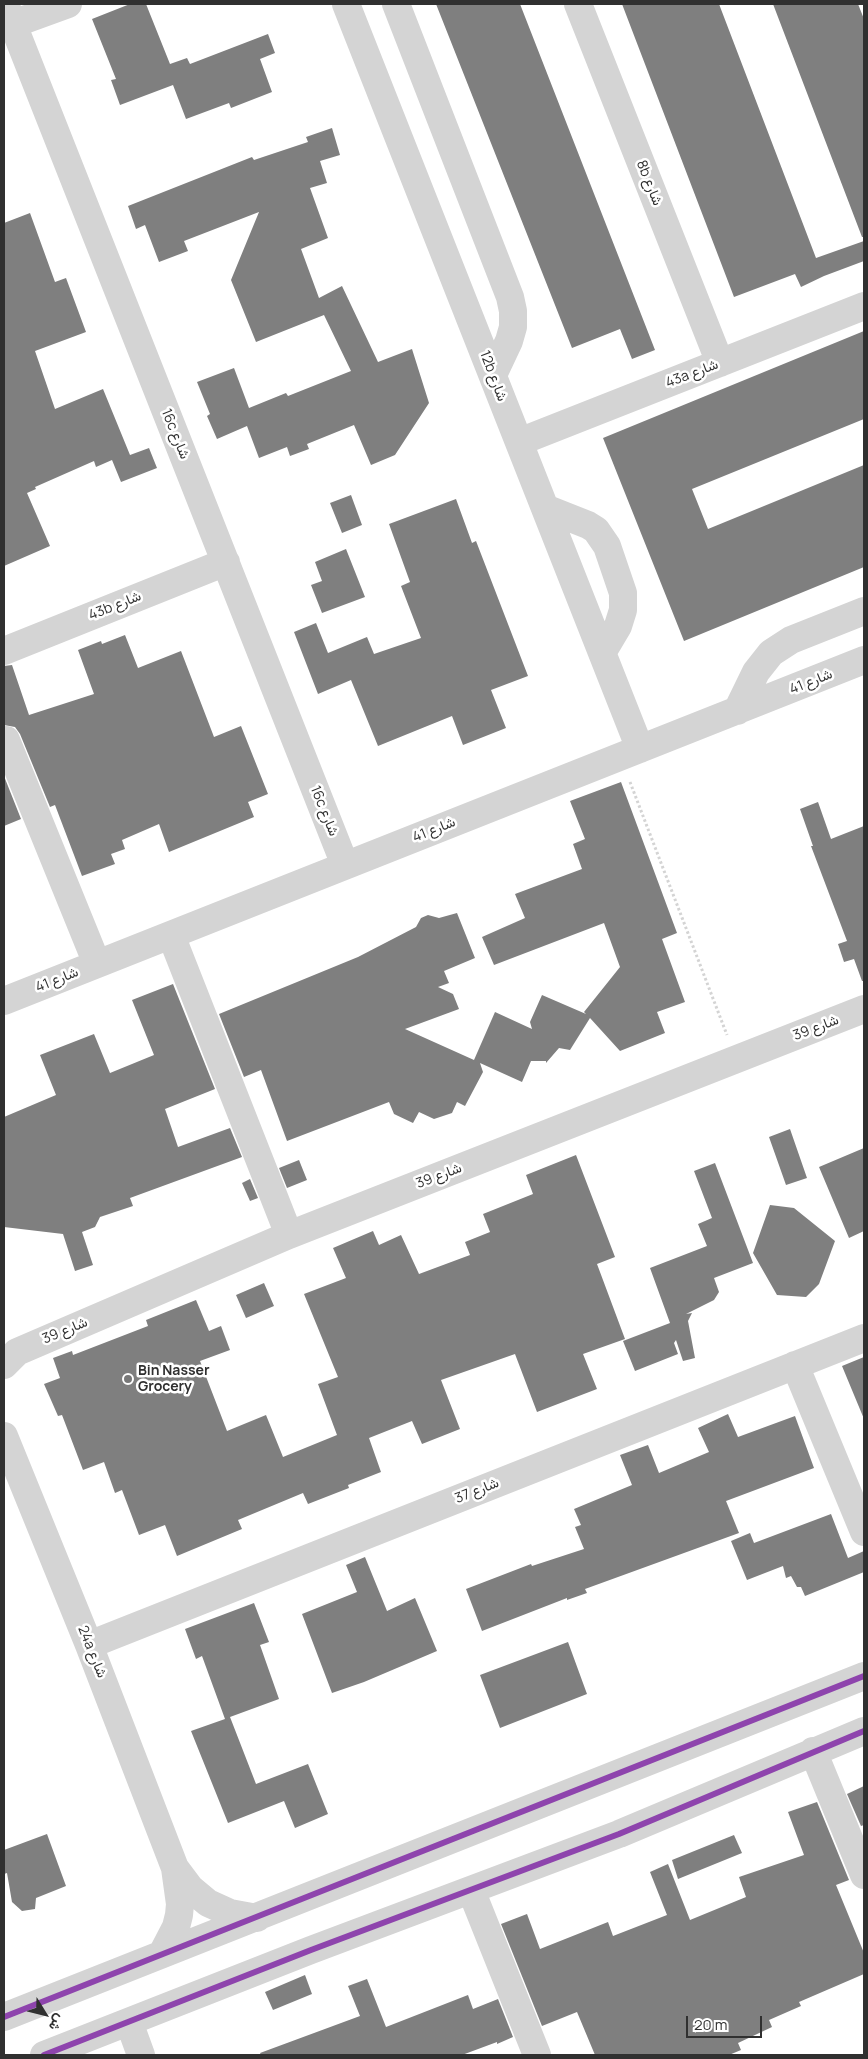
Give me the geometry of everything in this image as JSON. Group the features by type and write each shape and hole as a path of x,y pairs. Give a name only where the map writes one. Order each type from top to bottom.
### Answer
{"street":[{"path":"9,14 68,4"},
{"name":"12b شارع","path":"346,4 602,653 630,753"},
{"path":"396,4 510,297 513,311 509,341 493,375"},
{"name":"8b شارع","path":"578,4 720,363"},
{"name":"16c شارع","path":"9,14 346,865"},
{"name":"43a شارع","path":"519,442 864,306"},
{"path":"545,508 588,525 596,530 607,546 623,593 623,602 621,618 602,653"},
{"name":"43b شارع","path":"4,651 226,562"},
{"path":"737,711 756,672 771,653 791,640 864,611"},
{"name":"شارع 41","path":"4,1001 864,660"},
{"path":"6,740 97,964"},
{"path":"171,935 289,1235"},
{"name":"شارع 39","path":"10,1358 289,1235 864,1009"},
{"name":"شارع 37","path":"89,1644 864,1338"},
{"path":"795,1365 864,1532"},
{"name":"24a شارع","path":"4,1436 89,1644 176,1868 190,1888 208,1903 230,1913 257,1918"},
{"path":"4,2017 864,1676"},
{"path":"44,2055 311,1950 619,1834 864,1731"},
{"path":"813,1751 864,1874"},
{"name":"24a شارع","path":"162,1954 176,1926 179,1915 180,1904 176,1868"},
{"path":"471,1890 537,2055"},
{"path":"129,2022 141,2055"}],"path":[{"path":"630,753 736,1059"}],"building":[{"path":"130,4 146,4 170,64 187,58 190,64 268,34 275,53 260,59 272,92 231,108 229,103 186,119 173,85 120,105 111,80 116,79 92,19"},
{"path":"436,4 520,4 655,350 632,359 620,329 572,348"},
{"path":"622,4 719,4 816,258 864,241 864,261 801,287 795,274 734,297"},
{"path":"773,4 858,4 864,19 864,237 862,237"},
{"path":"332,128 340,155 320,161 327,183 310,188 328,238 301,249 319,298 342,286 378,362 412,349 429,403 395,455 371,465 354,425 307,444 309,449 290,456 287,447 259,458 247,426 217,439 207,416 210,414 197,382 234,368 249,408 286,393 288,396 351,371 324,315 256,342 231,280 259,212 184,241 188,251 159,262 145,225 136,229 128,206 252,157 254,160 308,142 306,137"},
{"path":"30,213 55,282 66,278 86,332 35,351 55,409 103,389 130,455 149,448 157,468 121,482 112,460 96,467 94,461 35,487 36,489 27,493 50,546 4,566 4,223"},
{"path":"864,331 864,419 692,489 708,529 864,465 864,567 684,641 603,438"},
{"path":"351,495 362,525 342,533 330,503"},
{"path":"456,499 472,543 476,541 528,676 491,690 506,728 463,745 452,716 378,746 351,680 318,694 294,632 316,623 328,653 367,637 374,654 421,638 401,586 410,582 389,524"},
{"path":"346,549 365,597 322,613 311,585 322,581 315,562"},
{"path":"125,635 138,668 181,651 214,737 241,726 268,794 248,802 254,817 169,852 159,824 122,840 125,849 111,854 115,864 82,876 55,805 50,807 20,734 15,727 4,725 4,666 12,665 29,715 94,694 78,650 101,641 102,644"},
{"path":"4,776 21,819 4,826"},
{"path":"621,782 677,933 662,939 685,1002 657,1012 665,1033 620,1051 590,1018 570,1050 559,1048 546,1063 546,1061 531,1061 522,1082 480,1063 483,1072 465,1106 457,1102 452,1113 434,1119 419,1112 413,1123 394,1114 389,1102 287,1141 261,1070 244,1077 219,1014 358,957 416,927 421,918 428,915 439,918 457,913 475,958 444,971 449,983 438,987 453,994 459,1009 405,1029 474,1060 495,1012 532,1029 530,1022 542,995 586,1014 584,1012 620,967 604,923 494,965 482,937 525,918 515,894 582,869 573,844 585,839 570,801"},
{"path":"818,802 831,839 864,826 864,981 862,981 854,959 844,962 838,944 847,941 811,846 813,846 800,809"},
{"path":"173,984 215,1089 165,1109 178,1147 230,1128 242,1157 130,1198 133,1206 100,1217 95,1227 82,1232 93,1265 75,1271 63,1234 4,1227 4,1117 56,1095 40,1055 94,1034 110,1073 154,1055 132,1000"},
{"path":"790,1129 807,1178 786,1185 769,1137"},
{"path":"864,1148 864,1231 849,1238 819,1167"},
{"path":"576,1155 615,1257 597,1264 625,1339 583,1354 597,1389 537,1412 515,1354 441,1380 460,1429 422,1444 412,1421 369,1438 381,1472 348,1485 349,1488 308,1504 303,1493 238,1520 242,1529 177,1556 165,1525 139,1535 122,1490 115,1493 104,1462 83,1470 62,1415 58,1416 44,1384 60,1378 53,1358 72,1351 73,1355 148,1326 146,1320 196,1300 209,1331 221,1326 230,1350 200,1361 227,1431 266,1415 283,1457 337,1435 318,1384 338,1377 304,1294 346,1278 333,1248 373,1231 379,1245 401,1235 419,1274 470,1255 465,1242 490,1232 483,1214 533,1194 526,1175"},
{"path":"299,1160 307,1180 287,1188 279,1168"},
{"path":"715,1163 753,1263 714,1278 719,1292 714,1300 686,1314 692,1313 688,1321 695,1358 683,1361 676,1340 674,1343 678,1354 635,1371 623,1341 670,1323 650,1268 707,1246 698,1224 712,1218 694,1171"},
{"path":"250,1179 258,1198 250,1201 242,1183"},
{"path":"770,1205 794,1208 835,1241 819,1284 806,1297 777,1295 753,1253"},
{"path":"264,1283 274,1306 246,1318 236,1295"},
{"path":"864,1357 864,1419 842,1366"},
{"path":"728,1414 738,1437 795,1416 814,1468 726,1501 739,1533 585,1589 587,1593 567,1600 567,1598 482,1631 466,1589 531,1564 532,1566 584,1549 575,1527 581,1525 574,1509 632,1485 620,1455 648,1445 659,1473 709,1452 698,1428"},
{"path":"831,1514 848,1558 864,1551 864,1572 805,1596 801,1587 797,1587 791,1576 786,1578 783,1566 747,1580 731,1541 750,1533 754,1543"},
{"path":"365,1557 387,1611 415,1598 437,1651 364,1682 332,1693 302,1614 357,1592 346,1565"},
{"path":"254,1603 269,1642 260,1645 279,1699 230,1717 256,1784 308,1764 328,1814 295,1828 284,1801 228,1823 191,1731 225,1719 202,1656 196,1659 185,1629"},
{"path":"568,1642 587,1694 500,1728 480,1675"},
{"path":"864,1786 864,1825 861,1826 847,1794"},
{"path":"817,1802 849,1880 836,1885 864,1953 864,1974 799,2002 801,2006 769,2020 772,2027 738,2043 741,2050 729,2055 595,2055 577,2012 542,2026 501,1924 527,1914 540,1949 608,1922 613,1936 667,1915 650,1872 668,1864 690,1920 746,1897 739,1877 804,1855 788,1812"},
{"path":"47,1834 66,1886 36,1898 35,1909 22,1911 12,1902 7,1873 4,1874 4,1850"},
{"path":"734,1835 742,1853 678,1879 672,1860"},
{"path":"305,1975 312,1994 273,2010 265,1992"},
{"path":"367,1979 386,2027 468,1995 473,2009 498,1999 513,2037 462,2055 261,2055 260,2053 360,2016 348,1986"}],"transit line":[{"path":"4,2017 864,1676"},
{"path":"44,2055 311,1950 619,1834 864,1731"}],"place":[{"name":"Bin Nasser Grocery","path":"128,1379"}]}
